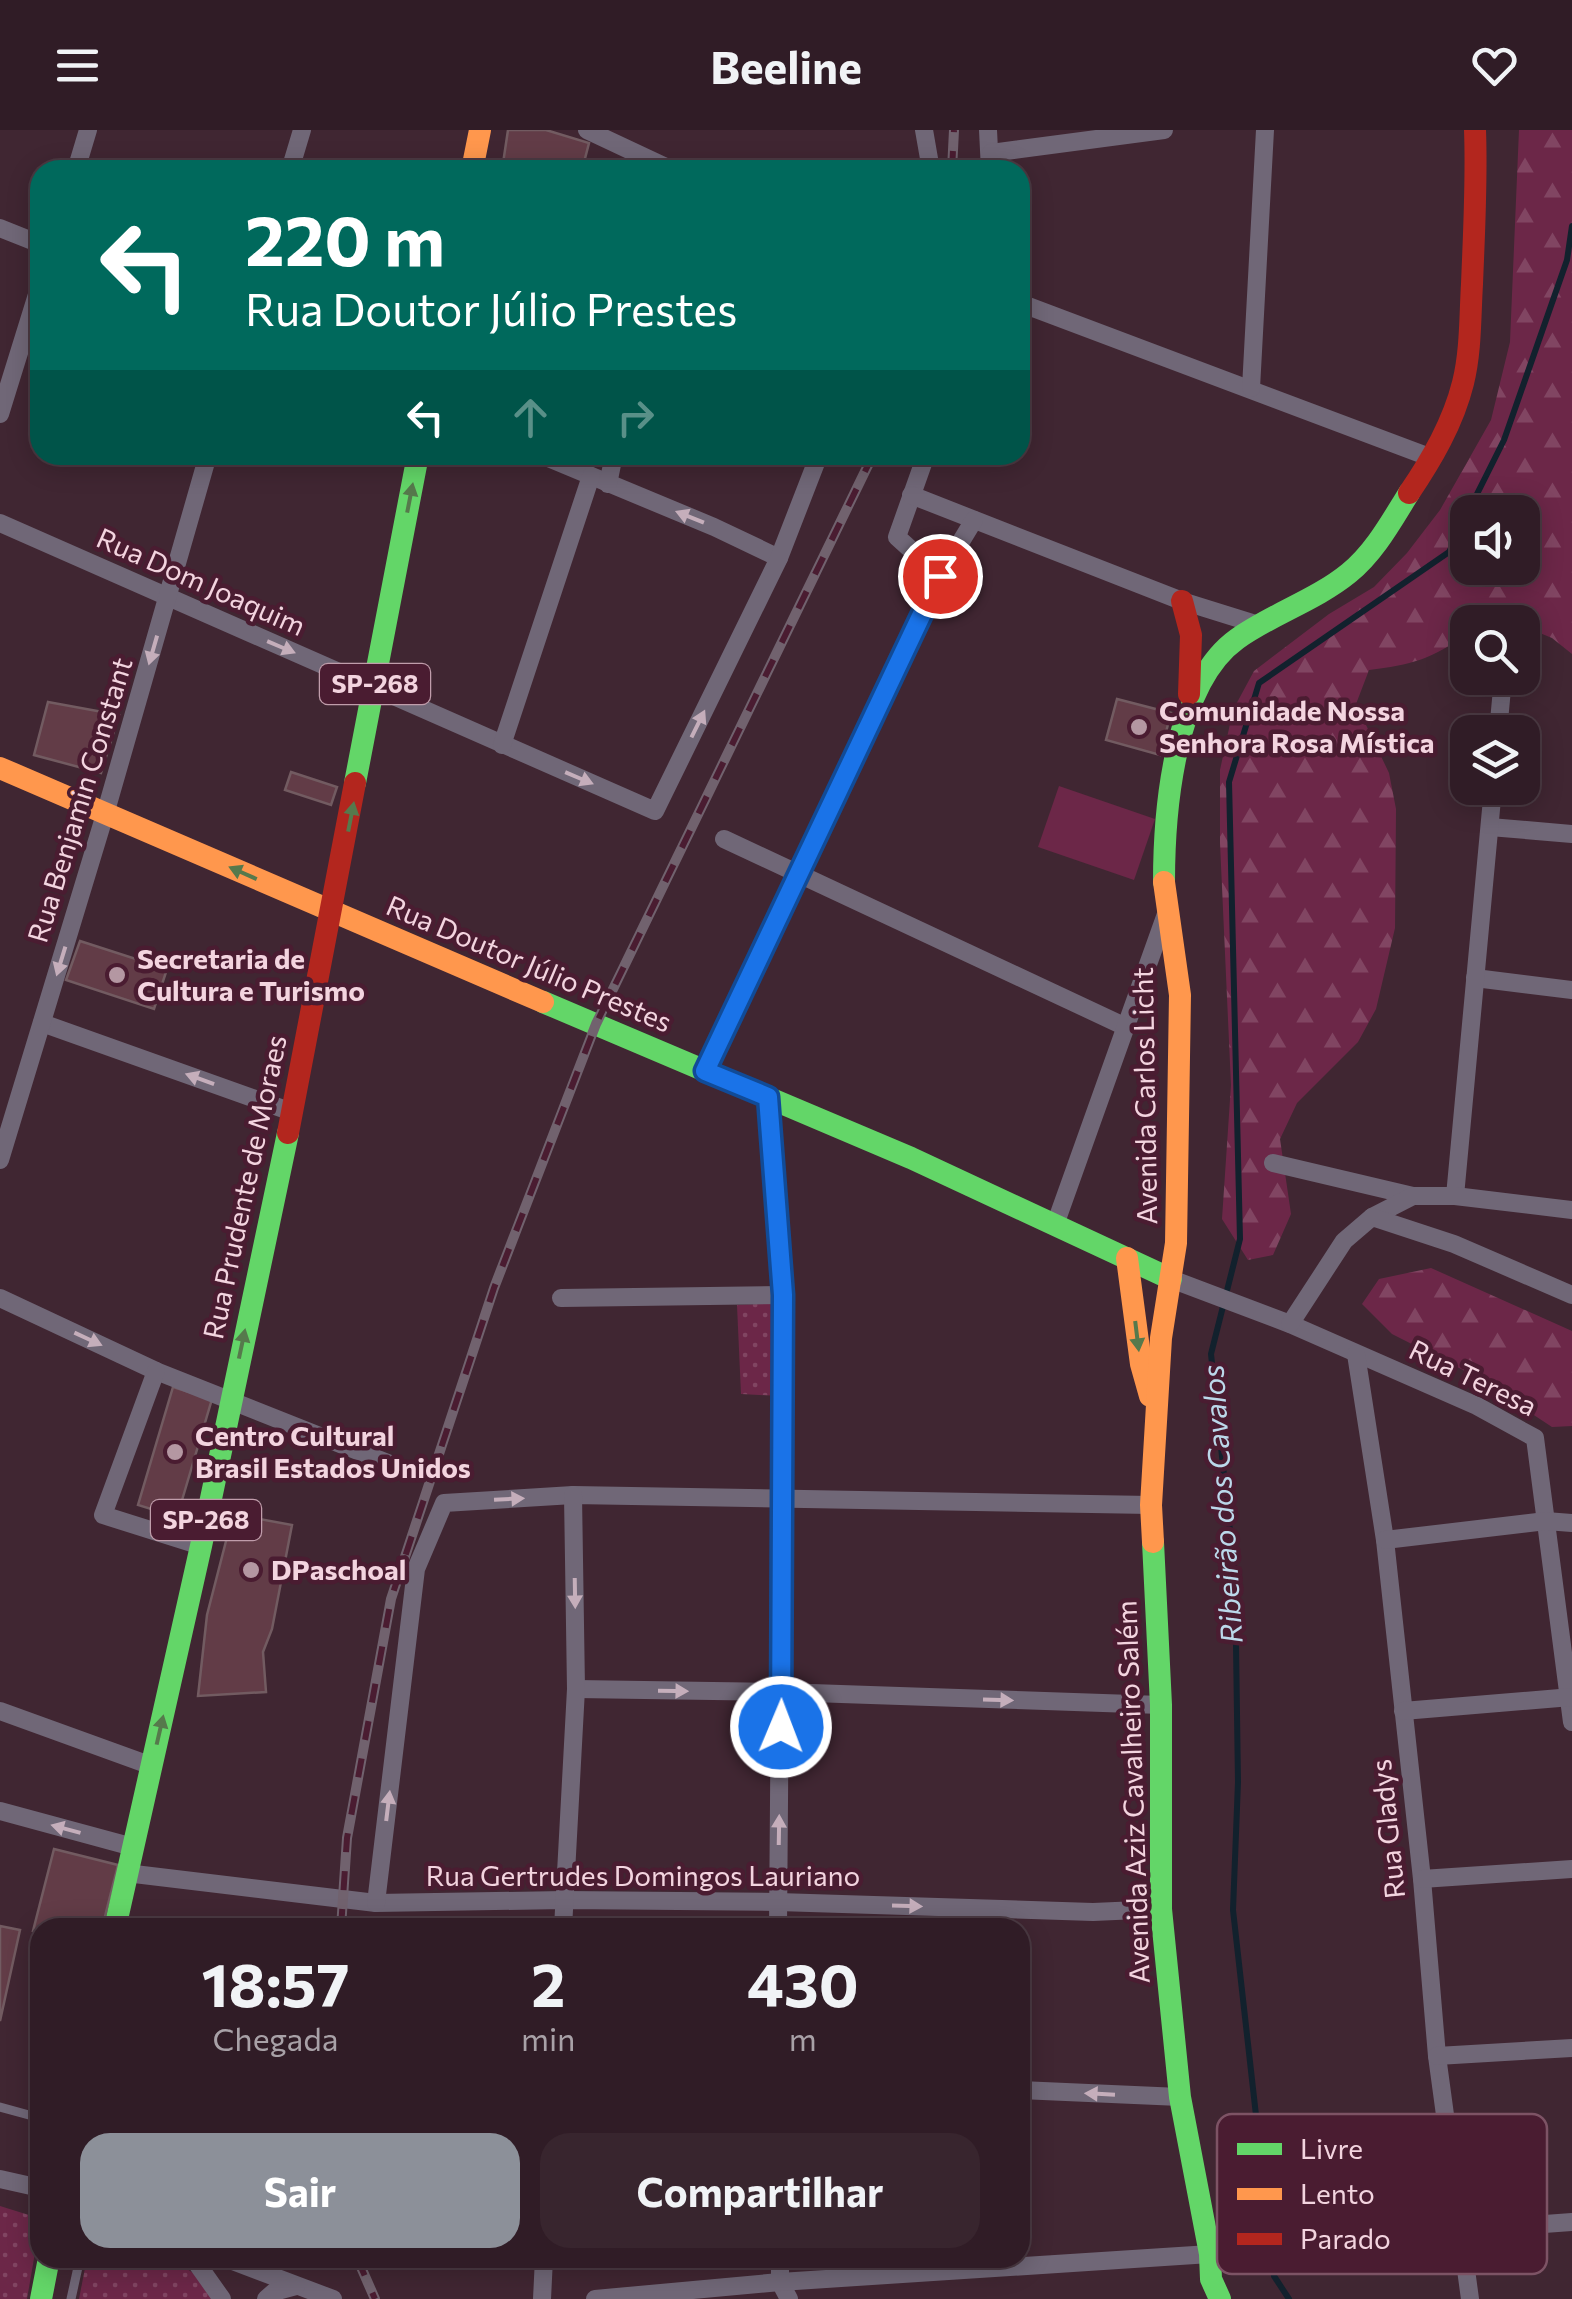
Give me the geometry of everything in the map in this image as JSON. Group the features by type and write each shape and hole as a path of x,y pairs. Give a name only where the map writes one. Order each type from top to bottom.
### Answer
{"main road":[{"path":"474,160 480,130"},
{"name":"Avenida Carlos Licht","path":"1171,1279 1176,1243 1180,995 1164,881 1165,840 1173,777 1188,715 1196,689 1211,664 1236,640 1349,573 1370,551 1432,458 1453,415 1470,341 1477,175 1475,130"},
{"name":"Rua Prudente de Moraes","path":"117,1918 201,1546 292,1112 416,465"},
{"path":"1182,601 1189,614 1192,636 1188,715"},
{"name":"Rua Doutor Júlio Prestes","path":"0,768 768,1097 1171,1279"},
{"path":"1127,1258 1140,1364 1156,1412"},
{"name":"Avenida Aziz Cavalheiro Salém","path":"1171,1279 1162,1328 1151,1505 1161,1706 1162,1909 1180,2098 1210,2254 1211,2279 1220,2299"},
{"path":"41,2299 47,2268"}],"street":[{"path":"79,160 88,130"},
{"path":"293,160 302,130"},
{"path":"587,130 651,160"},
{"path":"924,130 928,160"},
{"path":"988,130 990,160"},
{"path":"996,160 1164,130"},
{"path":"1250,388 1266,130"},
{"path":"0,228 30,240"},
{"path":"1030,307 1432,458"},
{"path":"0,414 30,317"},
{"name":"Rua Benjamin Constant","path":"0,1160 205,465"},
{"path":"565,465 779,558 815,465"},
{"path":"502,745 608,465"},
{"path":"922,465 896,537 940,576"},
{"path":"912,495 1182,601 1259,625"},
{"path":"705,1071 940,576 974,520"},
{"name":"Rua Dom Joaquim","path":"0,523 655,811 779,558"},
{"path":"1455,1196 1492,805"},
{"path":"1490,827 1572,834"},
{"path":"724,838 1126,1027"},
{"path":"1055,1224 1168,910"},
{"path":"1476,978 1572,990"},
{"path":"42,1023 292,1112"},
{"path":"768,1097 783,1295 778,1918"},
{"path":"1273,1163 1414,1196 1455,1196 1572,1210"},
{"path":"1290,1324 1344,1241 1372,1216 1414,1196"},
{"path":"1372,1216 1454,1244 1572,1295"},
{"name":"Rua Doutor Júlio Prestes","path":"1171,1279 1246,1308"},
{"path":"561,1298 783,1295"},
{"path":"0,1298 230,1402 392,1465"},
{"name":"Rua Teresa","path":"1246,1308 1477,1406 1535,1438 1572,1722"},
{"name":"Rua Gladys","path":"1356,1354 1385,1540 1445,2114"},
{"path":"156,1370 103,1515 201,1546"},
{"path":"563,1918 576,1690 574,1495"},
{"path":"376,1903 416,1568 444,1502 574,1495 1151,1505"},
{"path":"1385,1540 1546,1522 1572,1523"},
{"path":"576,1690 782,1692 1161,1706"},
{"path":"1404,1710 1570,1697"},
{"path":"0,1711 152,1766"},
{"path":"0,1811 133,1847"},
{"path":"1422,1880 1572,1870"},
{"name":"Rua Gertrudes Domingos Lauriano","path":"126,1873 376,1903 564,1900 1093,1912 1162,1909"},
{"path":"1437,2056 1572,2048"},
{"path":"1030,2090 1180,2098"},
{"path":"0,2178 30,2187"},
{"path":"1547,2224 1572,2222"},
{"path":"1030,2266 1217,2253"},
{"path":"200,2268 222,2299"},
{"path":"251,2268 332,2299"},
{"path":"542,2299 544,2268"},
{"path":"780,2268 780,2282 789,2299"},
{"path":"595,2299 995,2268"},
{"name":"Rua Gladys","path":"1466,2274 1470,2299"},
{"path":"266,2299 274,2292 297,2286"}],"lane":[{"path":"0,2107 30,2115"},
{"path":"71,2299 78,2268"}],"green space":[{"path":"1519,130 1572,130 1572,654 1540,633 1540,605 1450,605 1450,645 1409,663 1369,670 1356,704 1389,773 1396,809 1395,928 1376,1009 1358,1042 1297,1103 1280,1139 1291,1214 1273,1255 1248,1260 1222,1219 1231,1085 1220,770 1233,710 1254,671 1329,614 1374,587 1407,553 1440,510 1491,420 1510,342"},
{"path":"1059,786 1155,819 1134,880 1038,847"},
{"path":"1431,1268 1572,1331 1572,1426 1552,1427 1473,1375 1392,1334 1362,1304 1379,1279"},
{"path":"779,1303 780,1396 741,1394 737,1305"},
{"path":"0,2206 30,2215 32,2268 27,2299 0,2299"},
{"path":"85,2268 185,2268 204,2280 217,2299 79,2299"}],"building":[{"path":"508,130 546,130 589,143 585,160 504,160"},
{"name":"Comunidade Nossa Senhora Rosa Mística","path":"1117,699 1171,713 1160,755 1106,740"},
{"path":"48,702 119,715 101,773 34,755"},
{"path":"291,772 337,787 331,805 285,790"},
{"name":"Secretaria de Cultura e Turismo","path":"80,941 167,969 154,1009 66,980"},
{"name":"Centro Cultural Brasil Estados Unidos","path":"173,1387 212,1399 177,1517 138,1505"},
{"name":"DPaschoal","path":"233,1514 292,1525 272,1629 263,1652 266,1692 198,1696 207,1615"},
{"path":"54,1849 118,1865 105,1918 36,1918"},
{"path":"0,1926 20,1930 0,2021"}],"waterway":[{"name":"Ribeirão dos Cavalos","path":"1476,495 1504,440 1567,260 1572,226"},
{"name":"Ribeirão dos Cavalos","path":"1256,2114 1233,1910 1238,1782 1235,1577 1211,1354 1240,1239 1229,782 1259,683 1450,550"},
{"name":"Ribeirão dos Cavalos","path":"1274,2274 1289,2299"}],"railway":[{"path":"952,160 954,130"},
{"path":"342,1918 347,1838 391,1599 494,1288 596,1024 868,465"},
{"path":"361,2268 375,2299"}],"traffic: fast":[{"path":"355,783 416,465"},
{"path":"1164,882 1170,786 1177,751 1199,686 1216,659 1237,639 1336,583 1358,565 1409,493"},
{"path":"543,1002 911,1158 1171,1279"},
{"path":"117,1918 288,1133"},
{"path":"1153,1542 1161,1705 1161,1909 1180,2097 1210,2254 1211,2279 1220,2299"},
{"path":"41,2299 47,2268"}],"traffic: slow":[{"path":"474,160 480,130"},
{"path":"0,768 543,1002"},
{"path":"1153,1542 1151,1505 1161,1338 1176,1243 1180,995 1164,882"},
{"path":"1127,1258 1141,1364 1150,1396"}],"traffic: jam":[{"path":"1409,493 1448,426 1466,371 1475,130"},
{"path":"1182,601 1191,635 1189,694"},
{"path":"288,1133 355,783"}],"place":[{"name":"Comunidade Nossa Senhora Rosa Mística","path":"1139,727"},
{"name":"Secretaria de Cultura e Turismo","path":"117,975"},
{"name":"Centro Cultural Brasil Estados Unidos","path":"175,1452"},
{"name":"DPaschoal","path":"251,1570"}],"route":[{"path":"781,1727 783,1295 768,1097 705,1071 940,576"}]}
